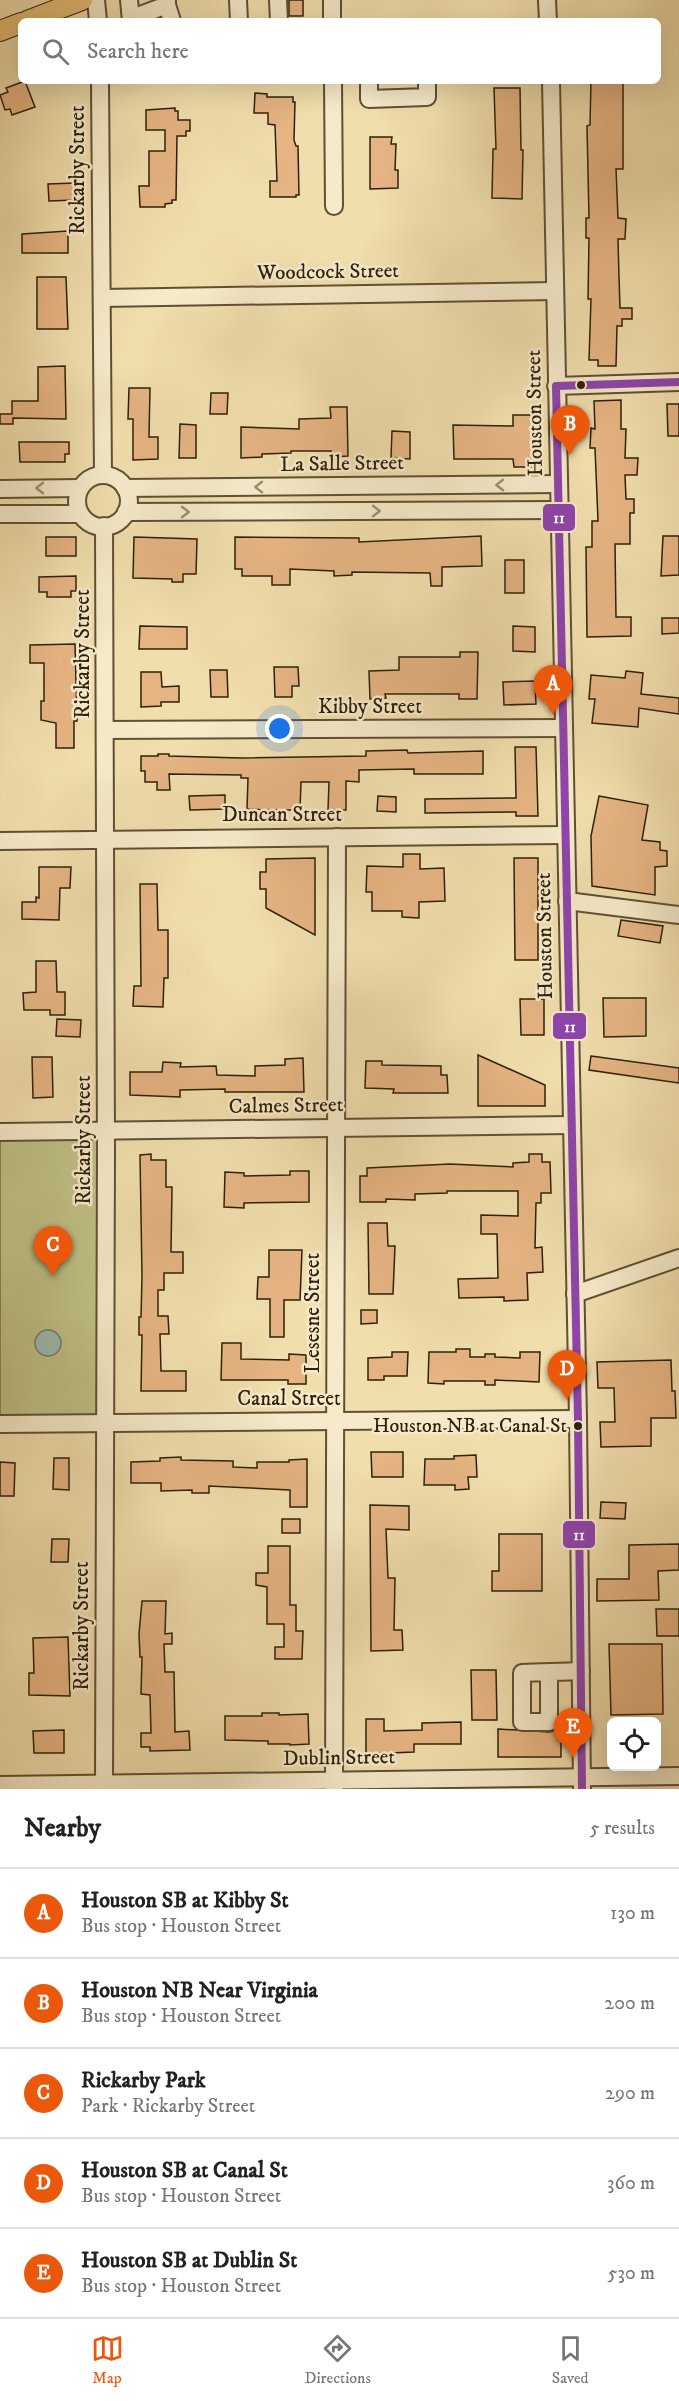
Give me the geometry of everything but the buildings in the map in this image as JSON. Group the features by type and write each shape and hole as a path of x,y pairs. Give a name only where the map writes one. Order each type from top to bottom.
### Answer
{"main road":[{"path":"35,18 82,0"},
{"path":"0,32 18,24"}],"street":[{"path":"96,0 98,18"},
{"path":"129,0 131,18"},
{"path":"238,0 239,18"},
{"path":"278,0 279,18"},
{"path":"332,0 332,18"},
{"path":"547,0 548,18"},
{"path":"135,18 167,2 171,18"},
{"name":"Rickarby Street","path":"100,84 103,475"},
{"path":"333,84 334,206"},
{"path":"369,84 369,99 427,97 427,84"},
{"name":"Houston Street","path":"551,84 562,728 578,1419 581,1671 578,1785"},
{"name":"Woodcock Street","path":"102,297 555,291"},
{"path":"556,386 679,382"},
{"path":"103,475 116,478 125,488 129,500 126,512 117,522 104,526 91,524 80,514 77,501 80,488 90,478 103,475"},
{"name":"La Salle Street","path":"125,488 558,484"},
{"path":"318,486 318,512"},
{"path":"0,489 80,488"},
{"path":"126,512 559,510"},
{"path":"0,514 80,514"},
{"name":"Rickarby Street","path":"104,526 106,840 104,1786"},
{"name":"Kibby Street","path":"105,730 562,728"},
{"name":"Duncan Street","path":"0,840 565,836"},
{"name":"Lesesne Street","path":"334,1785 337,837"},
{"path":"567,901 679,915"},
{"name":"Calmes Street","path":"0,1132 572,1125"},
{"path":"575,1294 679,1258"},
{"name":"Canal Street","path":"0,1424 578,1419"},
{"path":"549,1672 581,1671"},
{"name":"Dublin Street","path":"0,1785 578,1785 679,1776"}],"green space":[{"path":"106,1131 105,1423 0,1424 0,1132"}],"shaded area":[{"path":"48,1330 57,1334 61,1343 57,1352 48,1356 39,1352 35,1343 39,1334"}],"transit line":[{"name":"11","path":"582,1789 578,1419 556,386 679,382"}],"place":[{"name":"Houston NB Near Virginia","path":"570,455"},
{"name":"Houston SB at Kibby St","path":"553,715"},
{"name":"Rickarby Park","path":"53,1276"},
{"name":"Houston SB at Canal St","path":"567,1400"},
{"name":"Houston NB at Canal St","path":"578,1426"},
{"name":"Houston SB at Dublin St","path":"573,1758"}]}
